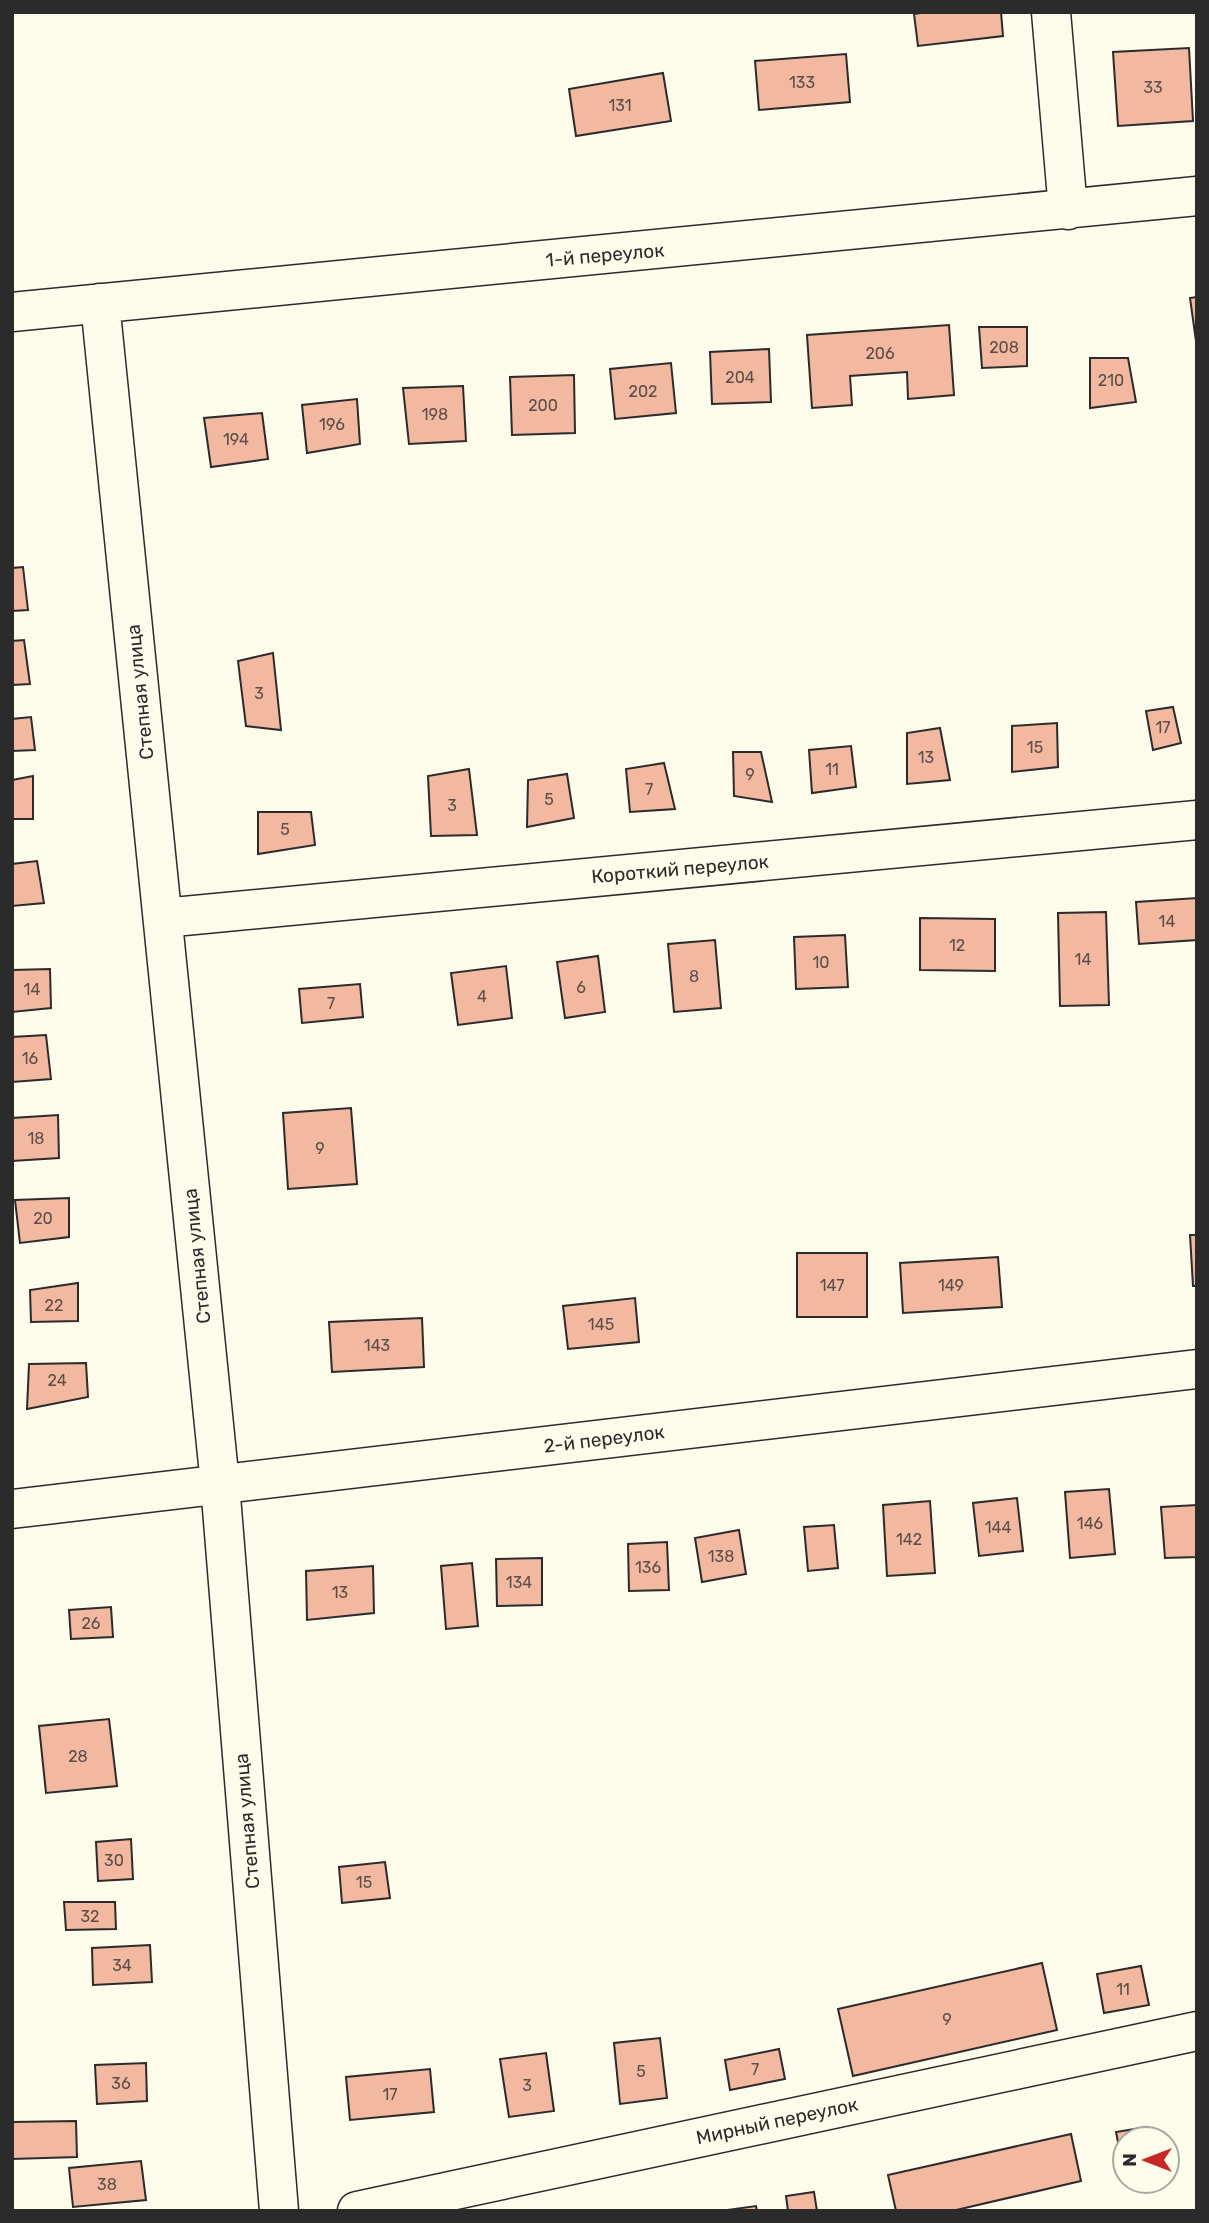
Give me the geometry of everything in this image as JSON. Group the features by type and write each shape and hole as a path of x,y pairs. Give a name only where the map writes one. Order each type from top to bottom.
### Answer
{"street":[{"path":"1051,12 1068,210"},
{"name":"1-й переулок","path":"12,312 1197,196"},
{"name":"Степная улица","path":"100,303 220,1484 279,2211"},
{"name":"Короткий переулок","path":"163,918 1197,820"},
{"name":"2-й переулок","path":"12,1510 1197,1369"},
{"name":"Мирный переулок","path":"357,2211 1197,2031"}],"building":[{"path":"1001,12 1003,36 918,46 914,14"},
{"path":"1189,48 1193,121 1118,126 1113,52"},
{"path":"846,54 850,102 759,110 755,61"},
{"path":"663,73 671,121 576,136 569,89"},
{"path":"1197,297 1197,348 1190,298"},
{"path":"949,325 954,395 908,399 907,372 850,376 852,405 812,408 807,335"},
{"path":"979,327 1027,327 1027,366 982,368"},
{"path":"769,349 771,402 712,404 710,352"},
{"path":"1090,358 1128,358 1136,402 1090,408"},
{"path":"671,363 676,413 615,419 610,369"},
{"path":"574,375 575,433 512,435 510,377"},
{"path":"463,386 466,441 409,444 403,388"},
{"path":"357,399 360,444 307,453 302,405"},
{"path":"262,413 268,459 211,467 204,418"},
{"path":"23,567 28,610 12,611 12,568"},
{"path":"24,640 30,684 12,685 12,641"},
{"path":"273,653 281,730 246,726 238,661"},
{"path":"1173,707 1181,743 1153,750 1146,711"},
{"path":"31,717 35,750 12,751 12,719"},
{"path":"1057,723 1058,767 1012,772 1012,726"},
{"path":"940,728 950,780 907,784 907,733"},
{"path":"851,746 856,787 812,793 809,750"},
{"path":"733,752 761,752 772,802 734,796"},
{"path":"664,763 675,809 630,812 626,769"},
{"path":"469,769 477,835 431,836 428,776"},
{"path":"567,774 574,818 527,827 528,780"},
{"path":"33,776 33,819 12,819 12,780"},
{"path":"258,812 311,812 315,845 258,854"},
{"path":"37,861 44,903 12,906 12,864"},
{"path":"1197,898 1197,940 1139,944 1136,902"},
{"path":"1106,912 1109,1005 1060,1006 1058,913"},
{"path":"920,918 995,919 995,971 920,970"},
{"path":"845,935 848,987 796,989 794,937"},
{"path":"715,940 721,1008 674,1012 668,944"},
{"path":"598,956 605,1012 565,1018 557,962"},
{"path":"506,966 512,1018 458,1025 451,973"},
{"path":"50,969 51,1008 12,1012 12,970"},
{"path":"360,984 363,1017 302,1023 299,989"},
{"path":"46,1035 51,1079 12,1082 12,1037"},
{"path":"351,1108 357,1184 288,1189 283,1113"},
{"path":"58,1115 59,1158 12,1161 12,1118"},
{"path":"69,1198 69,1237 20,1243 15,1200"},
{"path":"1190,1235 1197,1235 1197,1286 1193,1286"},
{"path":"797,1253 867,1253 867,1317 797,1317"},
{"path":"998,1257 1002,1307 903,1313 900,1263"},
{"path":"78,1283 78,1321 31,1322 30,1290"},
{"path":"635,1298 639,1342 568,1349 563,1306"},
{"path":"422,1318 424,1367 332,1372 329,1322"},
{"path":"86,1363 88,1397 27,1409 29,1364"},
{"path":"1109,1489 1115,1554 1070,1558 1065,1492"},
{"path":"1017,1498 1023,1551 979,1556 973,1503"},
{"path":"930,1501 935,1573 887,1576 883,1505"},
{"path":"1197,1505 1197,1557 1165,1558 1161,1507"},
{"path":"834,1525 838,1568 808,1571 804,1527"},
{"path":"739,1530 746,1574 702,1582 695,1538"},
{"path":"667,1542 669,1590 629,1591 628,1544"},
{"path":"542,1558 542,1605 497,1606 496,1559"},
{"path":"472,1563 478,1626 446,1629 441,1566"},
{"path":"373,1566 374,1613 307,1620 306,1571"},
{"path":"111,1607 113,1637 71,1639 69,1610"},
{"path":"109,1719 117,1786 46,1793 39,1726"},
{"path":"131,1839 133,1879 98,1881 96,1842"},
{"path":"385,1862 390,1898 342,1903 339,1867"},
{"path":"64,1902 115,1902 116,1929 66,1930"},
{"path":"150,1945 152,1982 93,1985 92,1948"},
{"path":"1042,1963 1057,2030 853,2076 838,2009"},
{"path":"1141,1966 1149,2005 1104,2013 1097,1974"},
{"path":"660,2038 667,2098 620,2104 614,2043"},
{"path":"779,2049 785,2079 730,2090 725,2060"},
{"path":"546,2053 554,2111 509,2117 500,2059"},
{"path":"146,2063 147,2101 97,2104 95,2065"},
{"path":"430,2069 434,2112 350,2120 346,2077"},
{"path":"76,2121 77,2157 12,2159 12,2122"},
{"path":"1071,2134 1081,2181 952,2211 896,2211 888,2175"},
{"path":"141,2161 146,2200 73,2207 69,2168"},
{"path":"814,2192 817,2211 788,2211 786,2196"},
{"path":"756,2206 757,2211 720,2211"}]}
